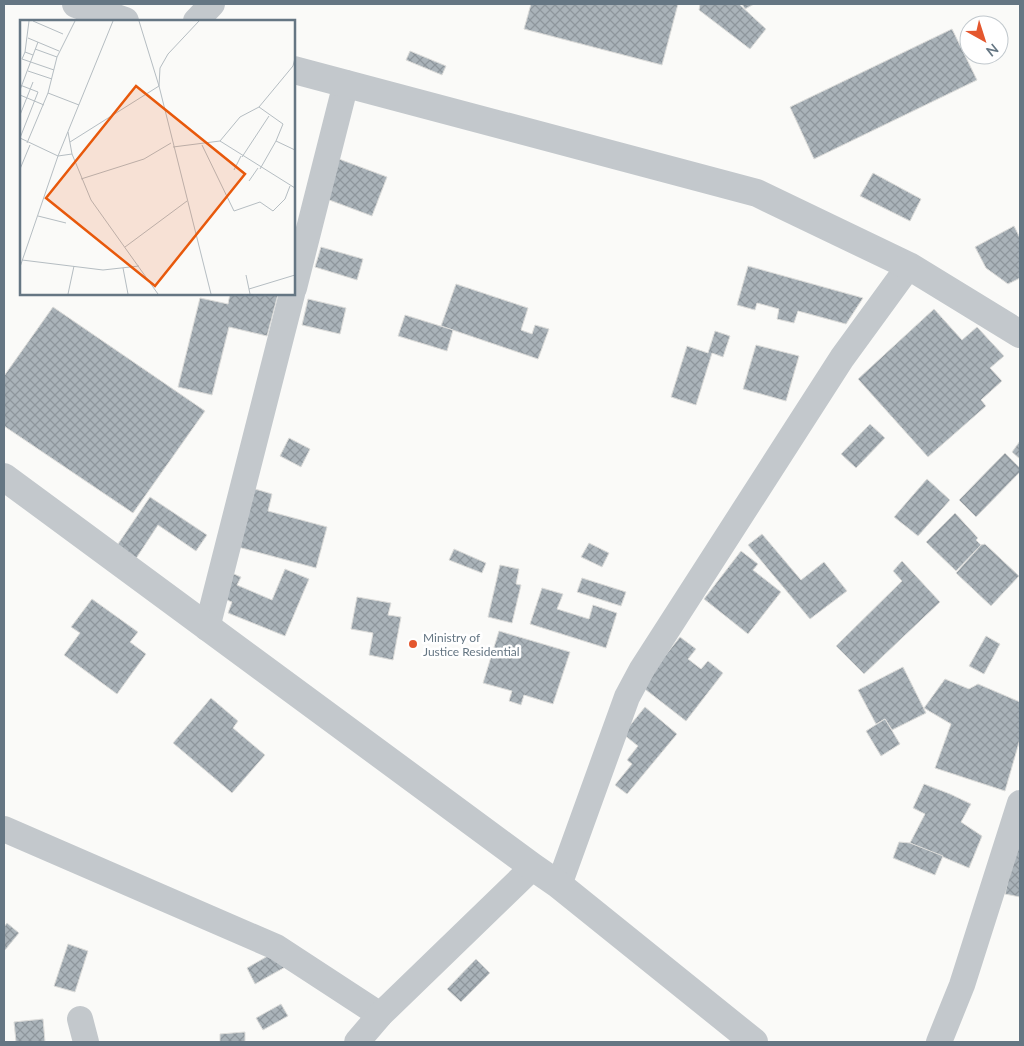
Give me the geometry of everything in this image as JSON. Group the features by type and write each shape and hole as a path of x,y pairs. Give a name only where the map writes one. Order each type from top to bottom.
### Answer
{"street":[{"path":"76,4 122,20"},
{"path":"197,20 212,4"},
{"path":"295,70 757,193 909,266 1020,334"},
{"path":"295,284 346,83"},
{"path":"559,885 627,697 642,668 842,358 909,266"},
{"path":"207,628 292,295"},
{"path":"4,477 533,868 559,885 754,1042"},
{"path":"939,1042 962,985 1020,803"},
{"path":"4,830 276,947 380,1015"},
{"path":"357,1042 380,1015 533,868"}],"building":[{"path":"531,4 678,4 662,65 524,29"},
{"path":"700,4 739,4 766,29 750,49 699,10"},
{"path":"742,4 754,4 745,9"},
{"path":"952,29 959,43 959,65 970,65 977,80 814,159 790,107"},
{"path":"410,51 446,66 442,75 406,60"},
{"path":"339,159 387,177 372,216 324,198"},
{"path":"873,173 921,199 910,221 860,196"},
{"path":"1014,226 1020,238 1020,278 1008,284 986,268 975,247"},
{"path":"321,247 363,259 357,280 315,267"},
{"path":"748,266 863,298 846,324 798,311 794,323 777,319 779,309 757,303 755,310 737,305"},
{"path":"456,284 528,308 521,330 532,334 535,325 549,329 538,359 441,326"},
{"path":"230,295 278,295 267,336 229,327 212,395 178,387 200,298 228,304"},
{"path":"308,299 346,308 340,334 302,325"},
{"path":"53,307 205,411 133,513 4,426 4,376"},
{"path":"934,309 962,340 977,327 1004,356 990,368 1002,381 981,400 986,406 928,457 858,379"},
{"path":"405,315 453,330 447,351 398,336"},
{"path":"715,331 730,336 723,357 712,353 696,405 671,397 687,346 708,353"},
{"path":"756,345 799,356 786,401 743,389"},
{"path":"870,424 885,438 856,468 841,454"},
{"path":"289,438 310,449 301,467 280,456"},
{"path":"1020,441 1020,459 1012,452"},
{"path":"1005,453 1020,468 1020,472 976,517 959,500"},
{"path":"927,479 950,500 918,536 894,517"},
{"path":"255,489 272,494 268,511 327,527 316,568 238,547"},
{"path":"150,497 207,535 196,551 158,525 135,560 116,547"},
{"path":"955,513 978,538 976,540 981,545 956,571 926,542"},
{"path":"762,534 801,580 824,562 847,591 810,619 748,545"},
{"path":"589,543 609,553 602,567 581,557"},
{"path":"985,544 1019,576 991,606 956,573 981,545"},
{"path":"454,549 486,563 482,573 449,560"},
{"path":"741,551 758,564 753,570 781,592 748,634 704,599"},
{"path":"902,561 940,602 864,674 836,646 902,581 893,571"},
{"path":"500,565 519,569 516,584 521,585 512,623 488,617"},
{"path":"285,569 309,579 285,636 228,613 232,602 217,596 227,571 241,577 237,585 272,600"},
{"path":"582,578 626,592 621,606 577,592"},
{"path":"542,588 563,594 557,609 589,619 593,605 617,613 606,648 530,624"},
{"path":"357,597 391,603 388,615 401,617 393,660 369,655 373,633 351,629"},
{"path":"92,599 138,632 130,642 146,654 117,694 64,655 80,633 71,627"},
{"path":"499,631 570,652 553,704 524,695 521,705 509,701 512,691 483,683"},
{"path":"986,636 1000,644 984,674 969,666"},
{"path":"680,637 696,649 688,659 701,669 708,661 723,673 686,721 641,686"},
{"path":"903,667 926,713 892,730 885,719 876,724 858,690"},
{"path":"945,679 969,689 978,684 1020,702 1020,739 1005,791 935,768 951,724 924,708"},
{"path":"211,698 238,721 233,728 265,755 232,793 173,743"},
{"path":"645,707 677,734 627,794 615,785 632,764 627,760 638,746 623,734"},
{"path":"885,719 900,744 881,756 866,731"},
{"path":"924,784 971,804 961,822 982,836 969,868 910,843 925,814 913,808"},
{"path":"1020,823 1020,897 1005,894"},
{"path":"899,842 910,843 943,856 935,875 893,858"},
{"path":"7,923 19,933 5,950 4,927"},
{"path":"68,944 88,951 75,992 54,986"},
{"path":"278,950 287,966 255,984 247,968"},
{"path":"476,959 490,973 461,1002 447,989"},
{"path":"281,1004 288,1016 263,1030 256,1018"},
{"path":"43,1019 45,1042 16,1042 14,1022"},
{"path":"245,1032 245,1042 220,1042 220,1034"}],"place":[{"name":"Ministry of Justice Residential","path":"413,644"}]}
